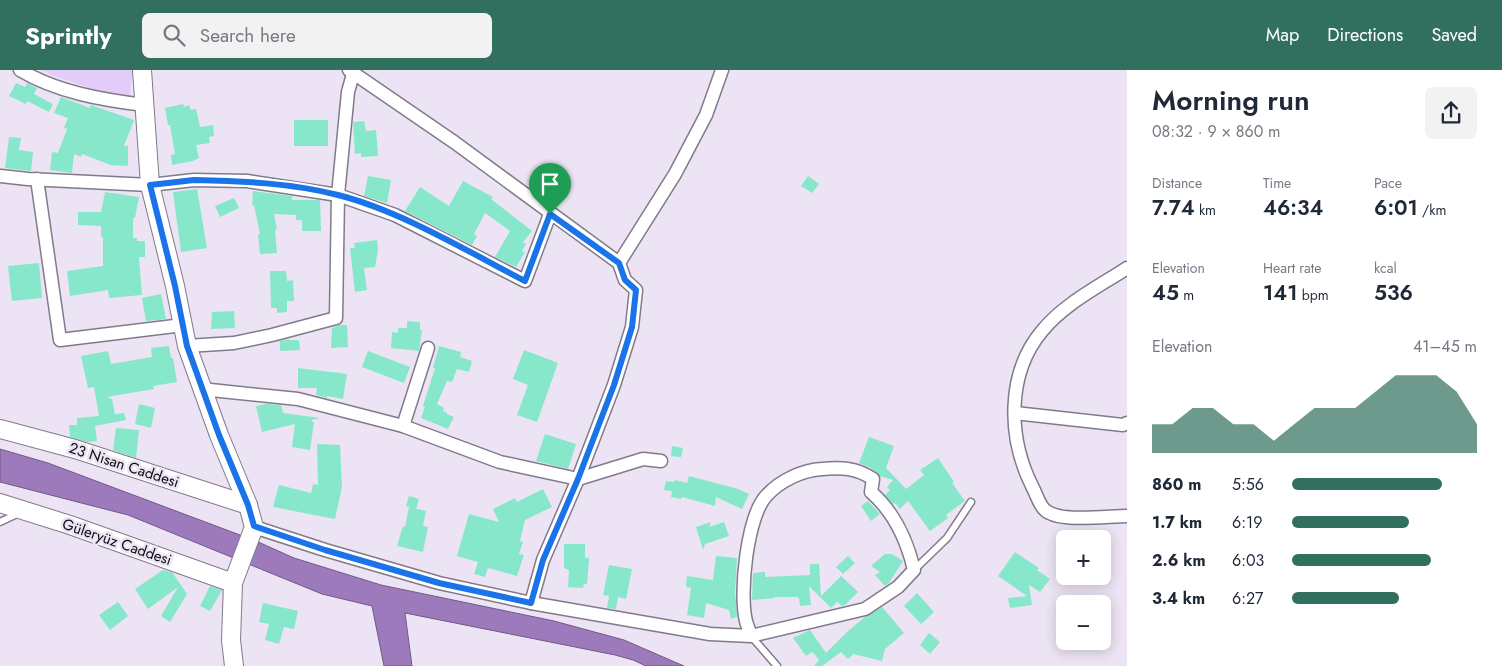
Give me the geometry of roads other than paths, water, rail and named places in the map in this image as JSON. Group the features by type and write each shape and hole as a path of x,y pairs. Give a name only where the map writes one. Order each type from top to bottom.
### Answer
{"street":[{"path":"20,70 31,77 59,88 109,101 144,104"},
{"path":"142,70 150,185 175,286 187,346 201,388 248,505 254,526 235,577 231,640 234,666"},
{"path":"619,263 680,165 706,115 722,70"},
{"path":"187,346 234,343 336,318 338,195 351,72 454,142 619,263 625,280 636,290 632,327 614,385 578,479 543,560 531,603"},
{"path":"0,176 37,180 150,185 194,180 247,181 338,195 395,215 525,281 550,214"},
{"path":"37,180 60,340 183,325"},
{"path":"1127,268 1058,313 1041,332 1028,352 1016,387 1015,413 1016,436 1029,479 1044,510 1061,517 1127,516"},
{"path":"403,426 428,348"},
{"path":"201,388 298,398 403,426 500,462 578,479 643,459 661,461"},
{"path":"1015,413 1123,425 1127,423"},
{"name":"23 Nisan Caddesi","path":"0,429 75,449 248,505"},
{"path":"254,526 325,550 439,583 531,603 710,634 751,636 865,609 898,587 914,570 909,549 898,525 881,501 871,492 873,479 863,472 840,467 809,470 786,480 767,495 755,515 749,540 744,581 746,620 751,636"},
{"name":"Güleryüz Caddesi","path":"0,503 235,577"}],"lane":[{"path":"914,570 947,538 971,502"},
{"path":"0,522 25,510"},
{"path":"751,636 776,666"}]}
